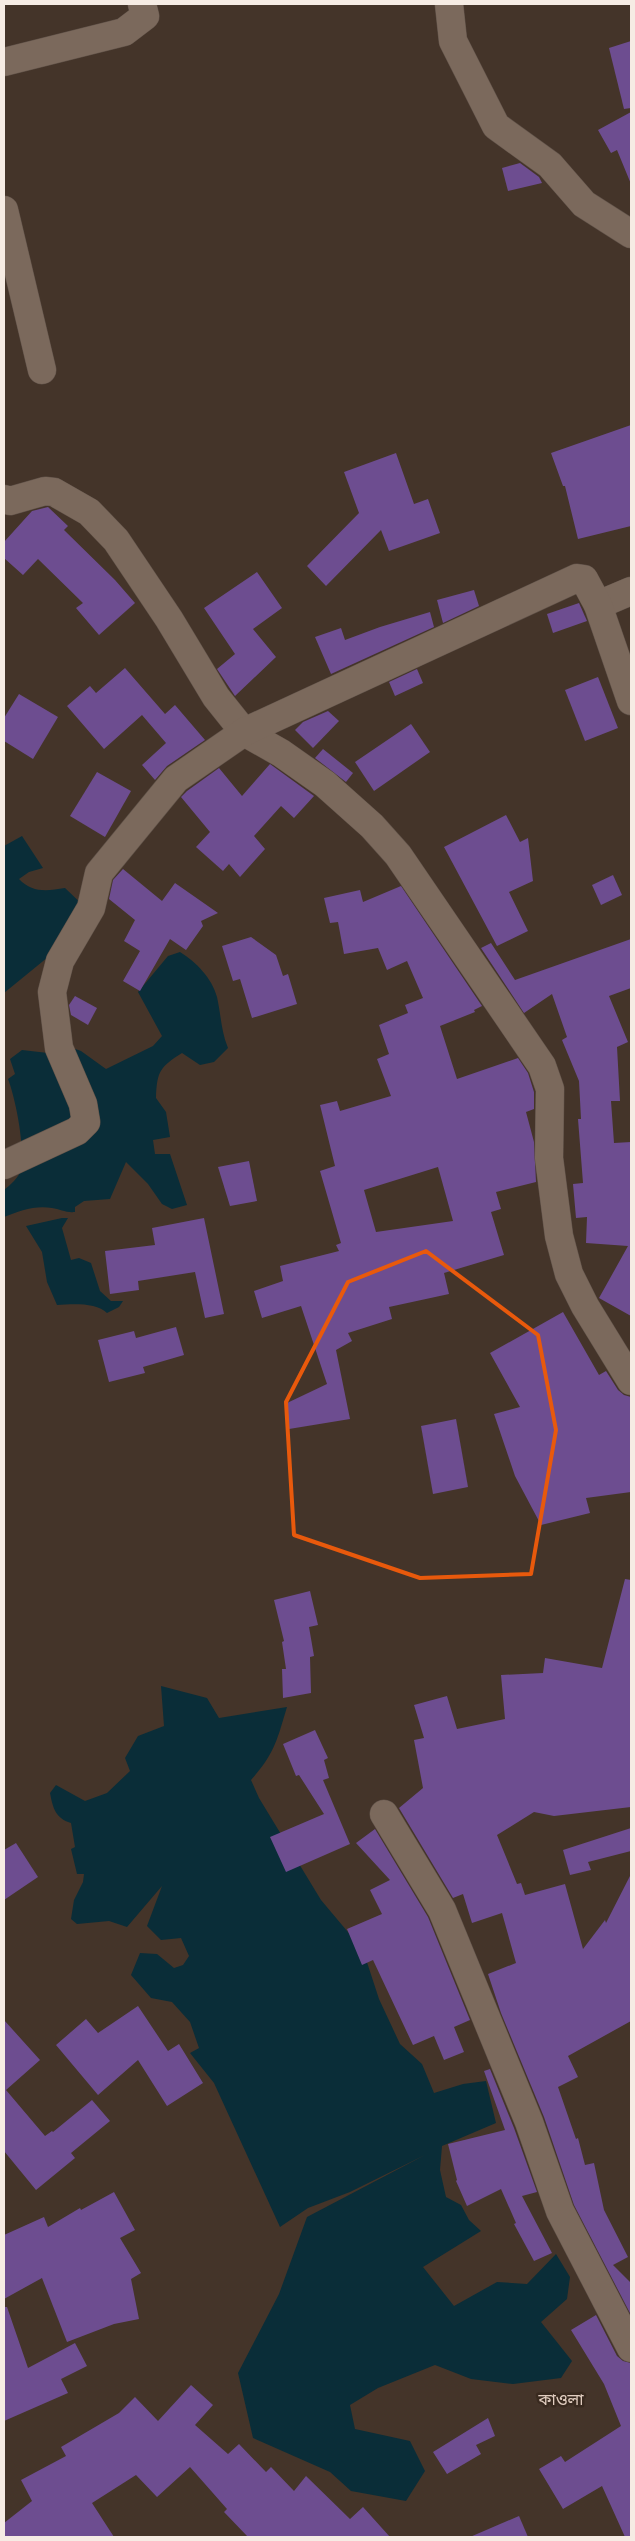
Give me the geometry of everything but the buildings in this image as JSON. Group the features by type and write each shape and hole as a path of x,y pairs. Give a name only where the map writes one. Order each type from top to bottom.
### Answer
{"street":[{"path":"4,62 124,32 145,16 142,4"},
{"path":"449,4 453,41 496,126 550,165 584,204 631,234"},
{"path":"4,210 42,370"},
{"path":"4,499 10,501 44,491 54,492 89,512 116,540 169,619 216,697 244,732 281,753 326,784 372,826 398,855 542,1066 550,1089 549,1158 559,1236 569,1274 585,1306 631,1381"},
{"path":"4,1166 77,1130 86,1122 83,1104 59,1048 52,992 60,961 91,908 99,873 176,779 244,732 577,578 584,579 598,605 631,701"},
{"path":"598,605 631,591"},
{"path":"384,1814 442,1910 529,2122 560,2211 631,2348"}],"highlighted area":[{"path":"426,1251 538,1335 556,1430 531,1574 420,1578 294,1535 286,1402 348,1282"}],"water":[{"path":"22,836 43,868 29,872 19,879 29,887 40,890 65,888 87,909 64,944 4,993 4,846"},
{"path":"180,952 197,966 215,990 222,1029 228,1048 214,1062 200,1065 182,1053 164,1066 157,1082 156,1098 166,1112 170,1137 153,1140 155,1154 170,1154 187,1205 172,1209 162,1204 148,1184 126,1162 110,1199 84,1201 75,1207 75,1212 39,1207 4,1217 4,1190 18,1175 22,1160 19,1124 8,1079 15,1074 10,1059 22,1050 48,1053 67,1046 81,1051 106,1069 153,1046 162,1036 138,992 168,956"},
{"path":"68,1218 62,1228 71,1260 79,1258 91,1263 100,1291 111,1301 123,1301 119,1307 107,1313 103,1309 90,1305 57,1305 47,1282 42,1252 26,1226"},
{"path":"161,1686 207,1698 219,1718 287,1707 274,1746 265,1762 251,1780 259,1798 321,1900 363,1950 379,1999 400,2044 422,2064 434,2093 463,2084 486,2081 496,2123 442,2146 440,2170 446,2197 461,2205 469,2220 481,2231 423,2267 454,2306 497,2282 527,2284 556,2254 570,2277 567,2299 541,2322 572,2361 561,2378 513,2384 471,2379 435,2365 378,2388 350,2405 355,2429 410,2441 425,2471 406,2501 351,2491 330,2472 253,2438 238,2373 279,2294 307,2217 425,2155 350,2192 308,2208 280,2227 214,2083 190,2053 199,2048 190,2022 172,2002 151,1998 131,1975 140,1953 157,1954 174,1968 183,1965 189,1956 181,1938 161,1940 147,1926 162,1886 127,1927 109,1921 77,1924 71,1919 74,1900 83,1882 84,1874 77,1874 71,1849 75,1847 71,1823 58,1815 52,1803 50,1793 56,1785 85,1801 107,1793 130,1771 125,1758 138,1736 164,1726"}],"district":[{"name":"কাওলা","path":"561,2399"}]}
